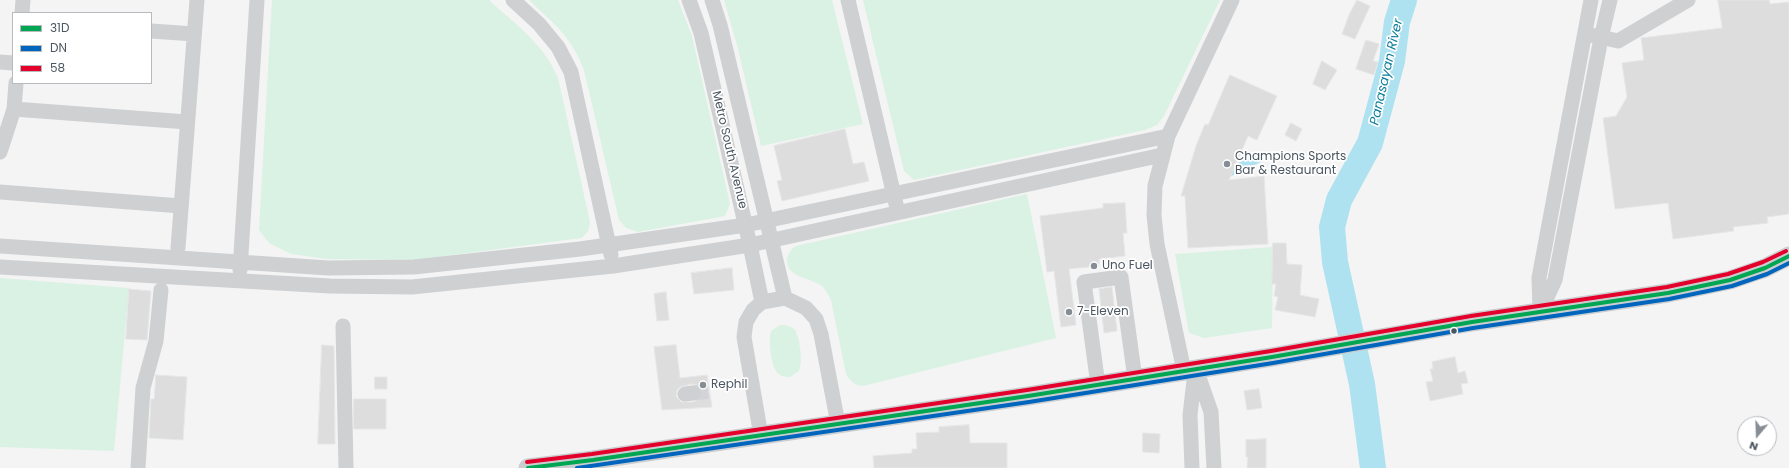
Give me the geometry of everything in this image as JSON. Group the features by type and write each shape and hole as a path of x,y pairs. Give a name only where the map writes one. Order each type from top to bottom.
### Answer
{"main road":[{"path":"528,468 761,436 1135,379 1402,334 1711,285 1749,274 1789,256"}],"street":[{"path":"22,12 23,0"},
{"path":"178,248 196,0"},
{"path":"240,281 257,0"},
{"path":"513,0 540,24 558,47 571,72 613,266"},
{"name":"Metro South Avenue","path":"689,0 701,33 746,225 762,302"},
{"name":"Metro South Avenue","path":"712,0 720,25 785,298"},
{"path":"848,0 898,213"},
{"path":"1214,468 1211,412 1190,370 1157,244 1154,215 1155,186 1168,136 1232,0"},
{"path":"1540,313 1539,278 1591,0"},
{"path":"1540,313 1555,280 1601,38 1610,0"},
{"path":"1584,34 1618,41 1688,0"},
{"path":"152,31 194,34"},
{"path":"0,62 12,63"},
{"path":"0,152 14,109 16,84"},
{"path":"14,109 187,122"},
{"path":"0,246 328,268 414,267 609,245 746,225 1168,136"},
{"path":"0,267 330,286 412,286 613,266 750,245 1162,155"},
{"path":"0,192 181,206"},
{"path":"1098,384 1084,282 1121,277 1135,379"},
{"path":"138,468 142,395 156,341 161,290"},
{"path":"761,436 744,337 746,322 753,310 762,302 785,298 806,308 816,319 821,334 838,424"},
{"path":"343,326 346,468"},
{"path":"1190,370 1192,468"}],"green space":[{"path":"272,0 489,0 537,45 552,66 558,78 590,222 588,231 582,238 414,260 327,259 291,254 269,243 259,230"},
{"path":"529,0 678,0 692,36 730,204 725,216 638,232 626,228 619,220 584,70 579,58 568,40"},
{"path":"724,0 832,0 863,124 761,146 737,45"},
{"path":"863,0 1220,0 1164,116 1157,125 1145,130 914,180 904,171"},
{"path":"1027,194 1056,338 863,386 855,384 851,381 846,374 831,300 822,286 796,275 792,271 787,262 789,252 796,246"},
{"path":"1273,247 1272,328 1204,338 1189,333 1175,254"},
{"path":"0,278 129,288 114,451 0,447"},
{"path":"780,325 788,326 795,330 800,344 801,357 799,371 790,377 782,376 777,373 771,357 771,331"}],"water":[{"path":"1260,151 1263,161 1223,180 1227,169"}],"building":[{"path":"1357,0 1370,6 1355,39 1342,34 1349,15"},
{"path":"1718,0 1769,0 1770,4 1789,2 1789,214 1767,217 1768,223 1733,227 1734,231 1673,239 1668,203 1615,209 1603,118 1616,116 1627,97 1622,63 1644,60 1641,38 1722,28"},
{"path":"1366,40 1379,44 1373,61 1378,62 1374,75 1356,69"},
{"path":"1322,61 1337,70 1325,90 1313,84"},
{"path":"1230,75 1277,96 1257,140 1248,136 1229,180 1264,176 1268,244 1188,248 1185,196 1181,196 1196,146 1205,124 1208,125"},
{"path":"1291,123 1302,129 1296,141 1285,135"},
{"path":"845,129 853,164 864,162 869,181 782,201 777,181 782,180 774,146"},
{"path":"1125,203 1127,233 1123,233 1125,256 1099,259 1099,266 1069,269 1076,325 1061,327 1054,271 1047,272 1040,216 1103,208 1103,204"},
{"path":"1273,243 1286,243 1287,264 1302,265 1300,295 1319,299 1315,317 1275,310 1278,297 1274,296 1276,284 1272,284"},
{"path":"732,268 734,290 694,294 691,273"},
{"path":"1112,287 1117,331 1104,333 1099,289"},
{"path":"129,289 151,291 147,340 126,339"},
{"path":"666,292 669,320 657,321 654,294"},
{"path":"322,345 334,346 335,444 318,444"},
{"path":"676,345 680,378 707,375 712,407 662,410 654,347","holes":["692,384 697,385 700,388 701,397 694,402 681,402 676,396 677,390 680,387"]},
{"path":"1455,357 1458,373 1465,371 1468,383 1461,384 1463,394 1430,401 1426,382 1433,381 1430,369 1433,369 1432,362"},
{"path":"156,375 187,377 183,440 149,438 151,399 154,399"},
{"path":"375,377 387,377 387,389 375,389"},
{"path":"1259,389 1262,408 1247,410 1244,391"},
{"path":"354,399 386,399 386,429 354,429"},
{"path":"969,425 970,443 1007,443 1007,468 874,468 873,456 912,453 912,449 917,449 916,433 939,432 939,427"},
{"path":"1143,433 1160,434 1159,453 1143,452"},
{"path":"1266,439 1266,468 1247,468 1248,457 1246,457 1246,440"}],"waterway":[{"name":"Panasayan River","path":"1373,468 1362,384 1335,262 1332,227 1339,200 1370,143 1392,61 1397,22 1404,0"}],"tunnel":[{"path":"693,393 710,391"}],"transit line":[{"name":"58","path":"527,462 592,454 1027,390 1271,351 1471,316 1667,287 1728,274 1763,262 1786,251"},
{"name":"31D","path":"528,468 593,460 1028,396 1272,357 1472,322 1668,293 1730,280 1765,268 1789,256"},
{"name":"DN","path":"577,468 1029,402 1273,363 1473,328 1669,299 1732,286 1767,274 1789,263"}],"place":[{"name":"Champions Sports Bar & Restaurant","path":"1227,164"},
{"name":"Uno Fuel","path":"1094,266"},
{"name":"7-Eleven","path":"1069,312"},
{"name":"Rephil","path":"703,385"}]}
